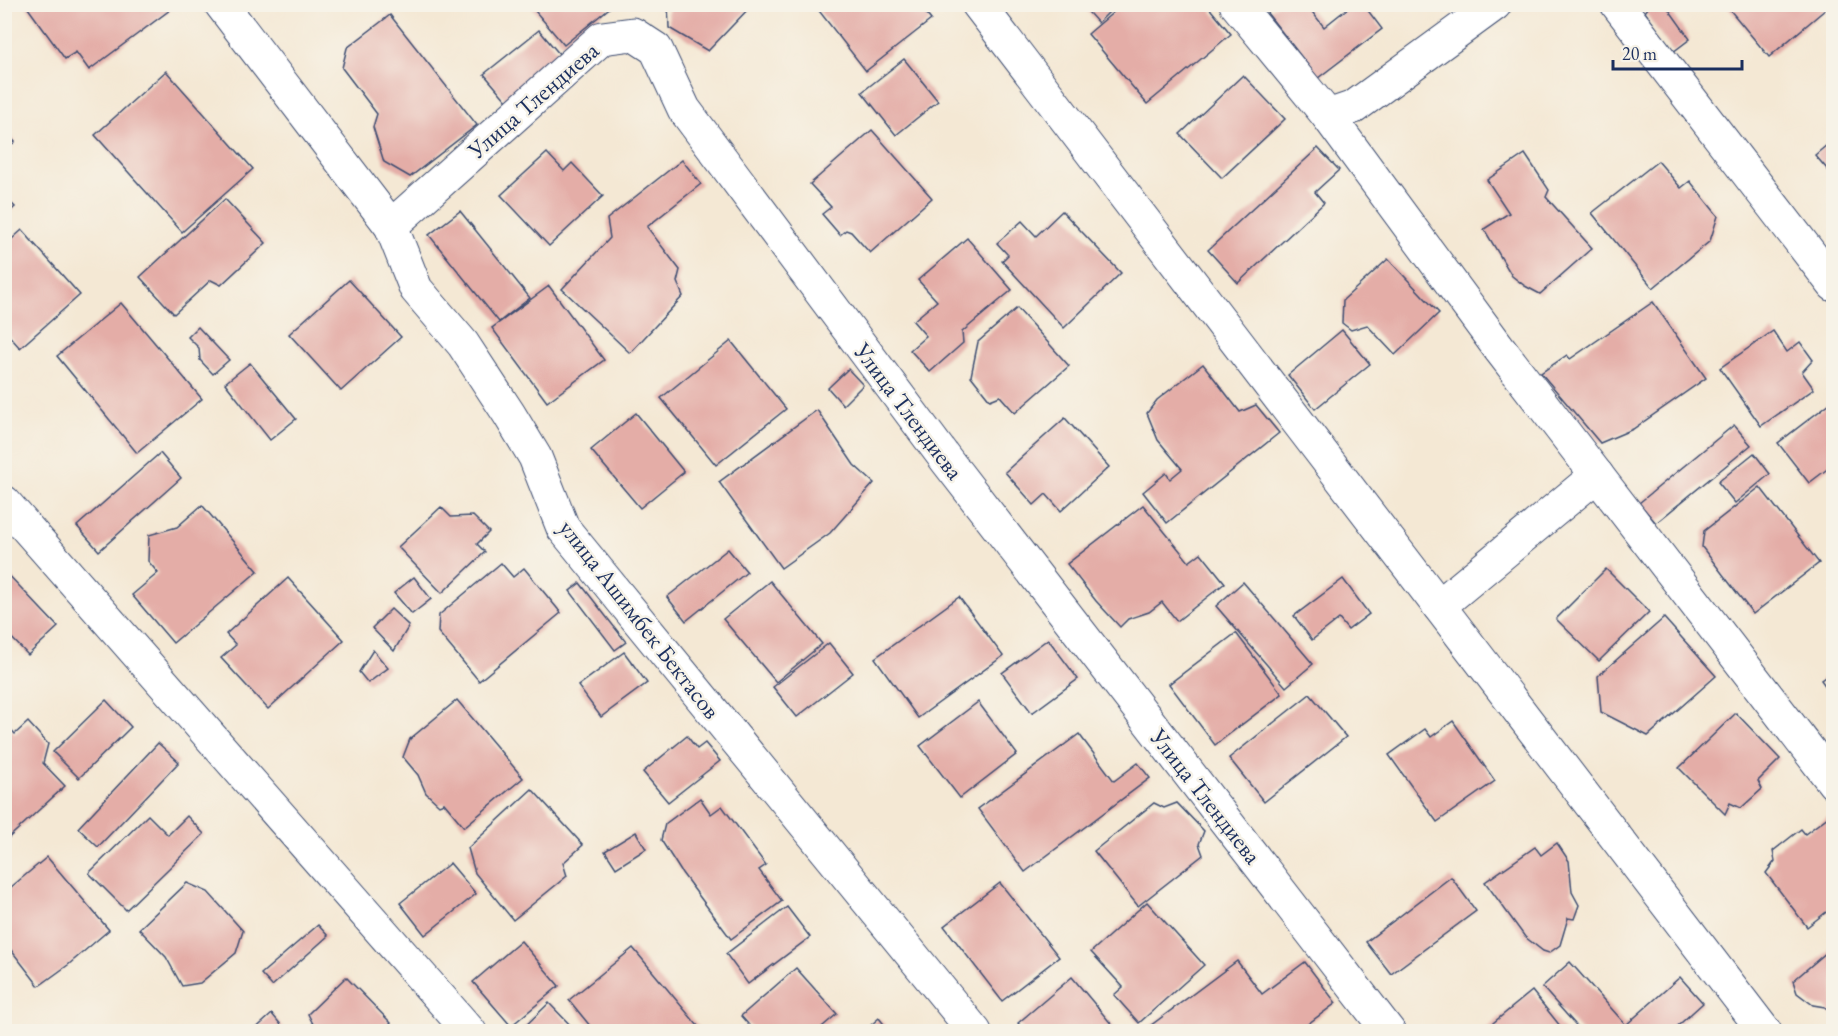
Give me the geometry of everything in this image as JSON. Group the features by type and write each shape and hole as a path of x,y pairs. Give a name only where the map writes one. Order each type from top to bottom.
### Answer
{"street":[{"name":"улица Ашимбек Бектасов","path":"221,4 391,226 416,289 463,344 535,457 563,528 975,1032"},
{"path":"978,4 1765,1032"},
{"path":"1236,4 1329,116 1499,348 1833,783"},
{"path":"1329,116 1354,106 1495,4"},
{"path":"1617,4 1833,285"},
{"name":"Улица Тлендиева","path":"391,226 602,38 633,34 657,49 684,109 691,119 946,461 1389,1032"},
{"path":"1439,606 1597,475"},
{"path":"4,502 470,1032"}],"building":[{"path":"25,4 178,4 89,70 76,52 65,59"},
{"path":"668,4 753,4 708,51 669,28"},
{"path":"820,4 918,4 931,20 866,71 816,7"},
{"path":"1081,4 1117,4 1098,23"},
{"path":"1123,4 1206,4 1231,34 1147,104 1088,34"},
{"path":"1278,4 1306,4 1324,27 1353,4 1363,4 1382,29 1318,78 1267,13"},
{"path":"1651,4 1665,4 1690,39 1673,52 1645,12"},
{"path":"1725,4 1822,4 1826,9 1769,57"},
{"path":"530,5 613,5 564,45"},
{"path":"390,15 477,125 410,177 384,162 373,127 377,114 342,68 347,48"},
{"path":"539,30 566,62 512,107 484,74"},
{"path":"904,59 938,101 896,135 862,92"},
{"path":"166,71 253,169 182,232 95,135"},
{"path":"1243,75 1285,119 1222,178 1180,134"},
{"path":"872,130 932,198 870,253 851,232 846,230 840,235 822,214 831,207 810,184"},
{"path":"4,131 15,142 4,151"},
{"path":"1834,139 1834,177 1815,155"},
{"path":"1318,148 1339,170 1315,192 1324,203 1238,283 1208,250"},
{"path":"547,153 564,171 572,163 603,196 549,246 501,195"},
{"path":"1525,154 1549,190 1546,197 1592,248 1540,294 1512,276 1484,229 1509,213 1487,180"},
{"path":"682,160 701,184 647,227 680,270 677,282 683,296 630,353 562,289 610,238 607,219"},
{"path":"1658,161 1681,188 1690,181 1718,216 1710,241 1653,288 1592,213"},
{"path":"4,196 15,207 4,217"},
{"path":"225,199 266,243 221,285 211,280 174,314 140,277"},
{"path":"460,211 530,298 499,322 429,235"},
{"path":"1062,211 1121,273 1064,328 1002,261 1008,255 997,243 1022,221 1036,236"},
{"path":"22,230 80,295 20,348 4,330 4,246"},
{"path":"967,238 1012,290 962,332 963,343 930,372 910,350 926,336 913,321 937,301 918,280"},
{"path":"1388,259 1439,313 1395,355 1367,325 1351,330 1342,323 1343,300"},
{"path":"349,280 401,337 341,391 289,334"},
{"path":"549,286 604,360 547,402 492,328"},
{"path":"1653,302 1706,378 1633,429 1600,443 1541,373 1567,355 1570,359"},
{"path":"121,303 202,399 137,453 57,356"},
{"path":"1017,308 1069,366 1015,413 1000,396 990,400 971,376 978,342"},
{"path":"198,327 229,360 213,374 200,360 199,348 188,337"},
{"path":"1342,330 1370,364 1315,409 1288,375"},
{"path":"1773,331 1787,352 1800,342 1813,360 1802,372 1814,389 1761,426 1720,368"},
{"path":"731,341 786,409 716,465 661,398"},
{"path":"250,363 296,419 270,440 225,383"},
{"path":"1203,364 1240,412 1256,405 1279,433 1167,523 1143,492 1166,473 1170,479 1182,469 1158,440 1147,413 1157,400"},
{"path":"848,369 863,385 843,405 828,388"},
{"path":"1834,400 1834,464 1809,483 1778,443"},
{"path":"817,410 854,465 874,483 830,533 781,568 719,482"},
{"path":"636,413 684,472 640,508 591,450"},
{"path":"1065,418 1109,467 1061,511 1046,494 1034,505 1005,472"},
{"path":"1734,425 1751,445 1656,523 1639,503"},
{"path":"160,453 181,478 99,551 77,526"},
{"path":"1754,453 1770,474 1735,503 1718,482"},
{"path":"1760,487 1819,563 1753,614 1702,547 1704,531"},
{"path":"202,505 258,571 173,643 132,595 158,573 148,561 149,535 177,527"},
{"path":"1143,505 1189,562 1201,553 1225,583 1177,621 1162,602 1149,612 1128,619 1120,627 1067,564"},
{"path":"441,507 451,517 473,516 489,532 477,544 485,552 442,593 398,547"},
{"path":"728,549 747,572 686,621 667,597"},
{"path":"501,563 513,577 524,568 561,613 479,681 438,632 439,615"},
{"path":"1606,569 1649,612 1599,661 1556,619"},
{"path":"4,570 58,627 28,655 7,633 8,626 4,622"},
{"path":"414,577 431,599 412,614 394,593"},
{"path":"288,578 344,640 268,709 221,658 236,645 226,634"},
{"path":"1343,579 1369,614 1348,630 1339,619 1312,640 1294,616"},
{"path":"770,581 822,644 776,682 723,619"},
{"path":"1243,582 1313,664 1286,687 1216,606"},
{"path":"580,583 626,642 615,650 570,591"},
{"path":"959,597 1003,656 918,718 875,658"},
{"path":"391,609 409,626 394,651 372,628"},
{"path":"1664,618 1716,676 1648,736 1601,712 1598,676"},
{"path":"1236,633 1282,694 1215,745 1169,684"},
{"path":"1048,639 1078,679 1032,713 1002,673"},
{"path":"829,643 853,673 797,717 773,687"},
{"path":"373,650 388,668 368,683 359,672"},
{"path":"624,652 647,683 601,717 578,686"},
{"path":"1834,671 1834,698 1821,680"},
{"path":"1310,694 1346,737 1264,802 1229,758"},
{"path":"106,700 131,727 79,778 53,752"},
{"path":"457,700 523,778 464,827 444,803 439,805 426,793 418,775 403,757 410,739"},
{"path":"978,702 1017,754 960,798 920,746"},
{"path":"1736,713 1780,759 1758,781 1762,789 1741,808 1730,803 1725,814 1679,768"},
{"path":"1453,721 1495,781 1437,822 1389,755 1425,729 1431,737"},
{"path":"4,722 15,734 28,722 48,744 43,763 65,786 4,842"},
{"path":"1079,734 1114,781 1138,763 1150,778 1025,872 978,809"},
{"path":"687,736 697,749 705,743 720,761 668,802 643,772"},
{"path":"158,743 179,762 98,847 78,828"},
{"path":"532,789 583,845 563,863 567,876 513,920 475,873 468,848"},
{"path":"700,798 711,814 722,806 766,865 759,870 782,901 731,939 682,873 661,840 665,824"},
{"path":"1154,803 1164,808 1177,803 1204,831 1199,844 1203,855 1138,906 1094,851"},
{"path":"1832,814 1834,906 1807,927 1766,873 1775,861 1773,851 1801,829 1805,834"},
{"path":"148,815 168,835 187,816 204,834 126,910 89,873"},
{"path":"636,832 646,849 616,868 605,851"},
{"path":"1557,843 1569,861 1572,892 1579,905 1574,919 1568,918 1560,945 1549,953 1525,937 1485,882 1535,847 1541,855"},
{"path":"47,857 109,930 39,986 4,941 4,893"},
{"path":"450,863 476,894 425,935 400,903"},
{"path":"1451,877 1476,911 1391,974 1366,942"},
{"path":"187,883 208,892 243,931 236,953 200,983 182,986 166,957 139,929"},
{"path":"1000,883 1059,957 1002,1001 944,926"},
{"path":"1147,902 1204,965 1139,1023 1114,995 1123,987 1091,952"},
{"path":"787,907 810,937 748,984 726,954"},
{"path":"318,925 328,936 272,986 261,974"},
{"path":"521,941 559,986 511,1026 473,982"},
{"path":"1834,946 1834,1017 1825,1007 1813,1005 1797,993 1793,981"},
{"path":"633,948 703,1032 595,1032 569,1000"},
{"path":"1237,961 1262,994 1305,962 1336,1003 1297,1032 1269,1032 1266,1030 1264,1032 1153,1032 1150,1026"},
{"path":"1570,962 1626,1025 1680,977 1703,1003 1671,1032 1582,1032 1542,987"},
{"path":"796,968 837,1014 816,1032 755,1032 741,1016"},
{"path":"346,977 391,1023 382,1032 299,1032 313,1024 308,1014"},
{"path":"1072,977 1118,1032 1025,1032 1018,1023"},
{"path":"1532,991 1565,1032 1482,1032"},
{"path":"549,1003 574,1029 571,1032 519,1032"},
{"path":"272,1014 287,1032 252,1032"},
{"path":"879,1018 890,1032 863,1032"}]}
